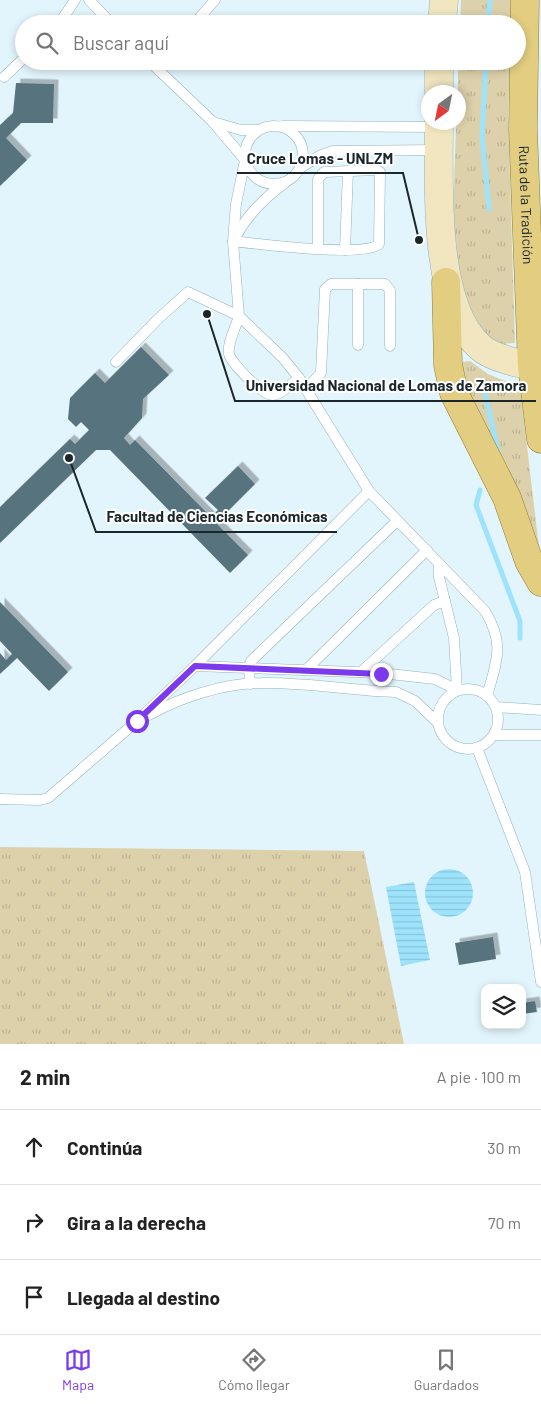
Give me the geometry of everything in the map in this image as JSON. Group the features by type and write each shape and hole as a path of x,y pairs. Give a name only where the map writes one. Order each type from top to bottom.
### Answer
{"main road":[{"path":"443,15 444,0"},
{"name":"Ruta de la Tradición","path":"525,0 525,15"},
{"path":"439,70 439,85"},
{"name":"Ruta de la Tradición","path":"524,70 523,130 541,439"},
{"path":"439,133 439,192 446,282 448,365 454,393 506,498 529,561 541,582"},
{"path":"446,282 458,316 480,348 503,358 536,366"}],"lane":[{"path":"65,15 75,0"},
{"path":"89,0 103,15"},
{"path":"202,15 216,0"},
{"path":"4,77 15,67"},
{"path":"161,70 212,121 244,160 249,171 261,182 271,184 287,182"},
{"path":"212,121 241,130 258,130 268,126 280,126 439,133"},
{"path":"280,126 289,130 298,139 302,148 303,158 300,168"},
{"path":"258,130 248,140 245,150 236,204 233,241 239,316 229,347 231,360 264,393 272,395 299,378"},
{"path":"233,241 242,225 258,204 287,182 300,168 321,154 439,133"},
{"path":"233,241 318,249 366,250 375,248 379,244 380,172 376,170 324,172 318,180 318,249"},
{"path":"345,250 348,171"},
{"path":"306,389 321,373 325,289 331,284 385,284 390,290 390,346"},
{"path":"358,284 358,346"},
{"path":"116,362 159,318 188,292 239,316 283,358 299,378 369,491 484,610 495,628 498,640 498,651 487,696"},
{"path":"0,799 40,800 48,798 137,721 195,666 369,491"},
{"path":"250,684 249,667 251,661 397,521"},
{"path":"307,669 427,550"},
{"path":"439,563 439,577 454,638 457,690"},
{"path":"361,672 434,605 445,601"},
{"path":"195,666 361,672 435,679 457,690"},
{"path":"381,674 381,692"},
{"path":"137,721 183,698 250,684 269,683 405,694 438,722"},
{"path":"464,688 473,689 487,696 496,706 498,720 494,734 487,743 477,748 470,750 455,747 443,737 438,722 440,707 450,694 464,688"},
{"path":"496,706 541,710"},
{"path":"494,734 541,735"},
{"path":"477,748 525,872 541,982"}],"green space":[{"path":"461,0 512,0 511,15 460,15"},
{"path":"458,70 510,70 508,115 515,343 488,345 462,293 453,216 456,130 466,130 466,85 458,85"},
{"path":"470,361 488,374 520,387 540,556 455,363"},
{"path":"0,847 364,851 404,1044 0,1044"}],"water":[{"path":"449,869 458,871 466,876 471,884 473,893 471,902 466,910 458,915 449,917 440,915 432,910 427,902 425,893 427,884 432,876 440,871"},
{"path":"414,882 430,960 401,966 386,887"}],"building":[{"path":"16,83 54,84 53,123 21,123 6,138 27,160 0,186 0,125 13,113"},
{"path":"141,347 169,375 143,399 142,418 124,438 130,445 135,440 211,517 218,510 205,498 238,466 255,484 216,523 248,555 230,573 110,450 96,450 0,543 0,507 70,439 75,444 89,430 81,422 76,427 68,419 70,398 95,373 105,383"},
{"path":"0,602 68,672 49,691 17,658 0,674 0,653 6,660 12,654 0,641"},
{"path":"493,937 496,959 459,965 455,943"},
{"path":"535,1001 537,1012 526,1013 526,1002"}],"waterway":[{"path":"489,15 490,0"},
{"path":"486,70 482,136 489,209"},
{"path":"484,389 498,451"},
{"path":"480,490 476,505 520,621 520,638"}],"place":[{"name":"Cruce Lomas - UNLZM","path":"419,240"},
{"name":"Universidad Nacional de Lomas de Zamora","path":"207,314"},
{"name":"Facultad de Ciencias Económicas","path":"69,458"}],"route":[{"path":"137,721 195,666 307,669 381,674"}]}
